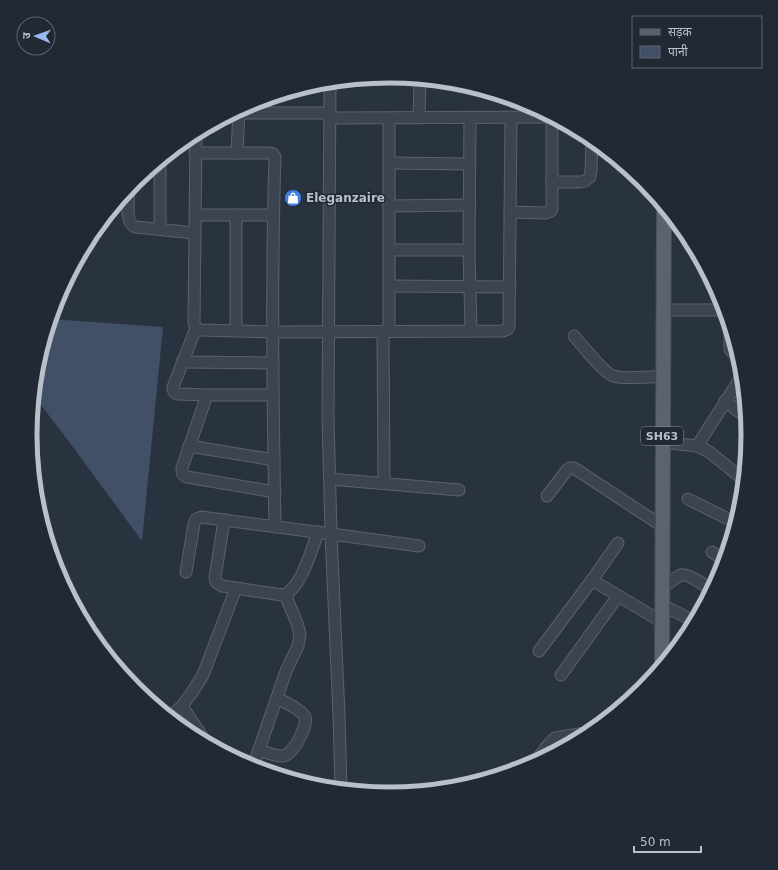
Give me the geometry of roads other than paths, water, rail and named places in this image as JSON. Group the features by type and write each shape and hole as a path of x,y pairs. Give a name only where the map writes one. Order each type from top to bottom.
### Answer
{"main road":[{"name":"SH63","path":"662,657 664,216"}],"street":[{"path":"419,118 420,85"},
{"path":"330,88 328,331 330,479 341,784"},
{"path":"248,112 389,118 540,117"},
{"path":"237,153 239,117"},
{"path":"470,117 469,250 471,331"},
{"path":"196,328 201,330 273,332 386,330 471,331 508,329 510,287 511,117"},
{"path":"384,483 386,330 389,286 389,118"},
{"path":"510,212 546,213 551,211 552,123"},
{"path":"196,140 194,323 196,328 182,362 173,390 178,394 273,395"},
{"path":"552,182 580,182 585,181 590,177 592,147"},
{"path":"195,154 270,153 275,157 273,215 275,527"},
{"path":"389,163 470,164"},
{"path":"160,168 160,229"},
{"path":"129,198 128,215 131,225 135,227 195,233"},
{"path":"389,206 470,206"},
{"path":"195,215 273,215"},
{"path":"236,215 236,331"},
{"path":"389,250 469,250"},
{"path":"389,286 510,287"},
{"path":"663,310 718,310"},
{"path":"574,336 601,367 612,375 619,377 663,376"},
{"path":"182,362 273,363"},
{"path":"697,446 737,383"},
{"path":"207,395 182,468 183,475 187,477 275,492"},
{"path":"725,401 740,412"},
{"path":"662,442 697,446 708,450 738,475"},
{"path":"189,446 274,460"},
{"path":"547,496 567,470 569,468 574,468 662,526"},
{"path":"330,479 459,490"},
{"path":"688,499 730,520"},
{"path":"186,572 195,520 201,517 419,546"},
{"path":"224,520 215,578 216,582 236,588 282,595 291,591 305,569 318,532"},
{"path":"539,651 618,543"},
{"path":"712,552 719,557"},
{"path":"662,588 682,574 687,575 707,587"},
{"path":"592,580 662,622"},
{"path":"174,714 193,691 202,675 236,588"},
{"path":"255,760 286,671 298,646 300,634 287,594"},
{"path":"561,675 618,596"},
{"path":"662,605 689,619"},
{"path":"259,750 284,756 293,749 305,728 305,717 301,712 277,698"},
{"path":"182,706 199,732"},
{"path":"543,752 555,738 574,734"}],"water":[{"path":"57,319 163,327 142,541 39,402 44,366"}],"place":[{"name":"Eleganzaire","path":"293,198"}]}
